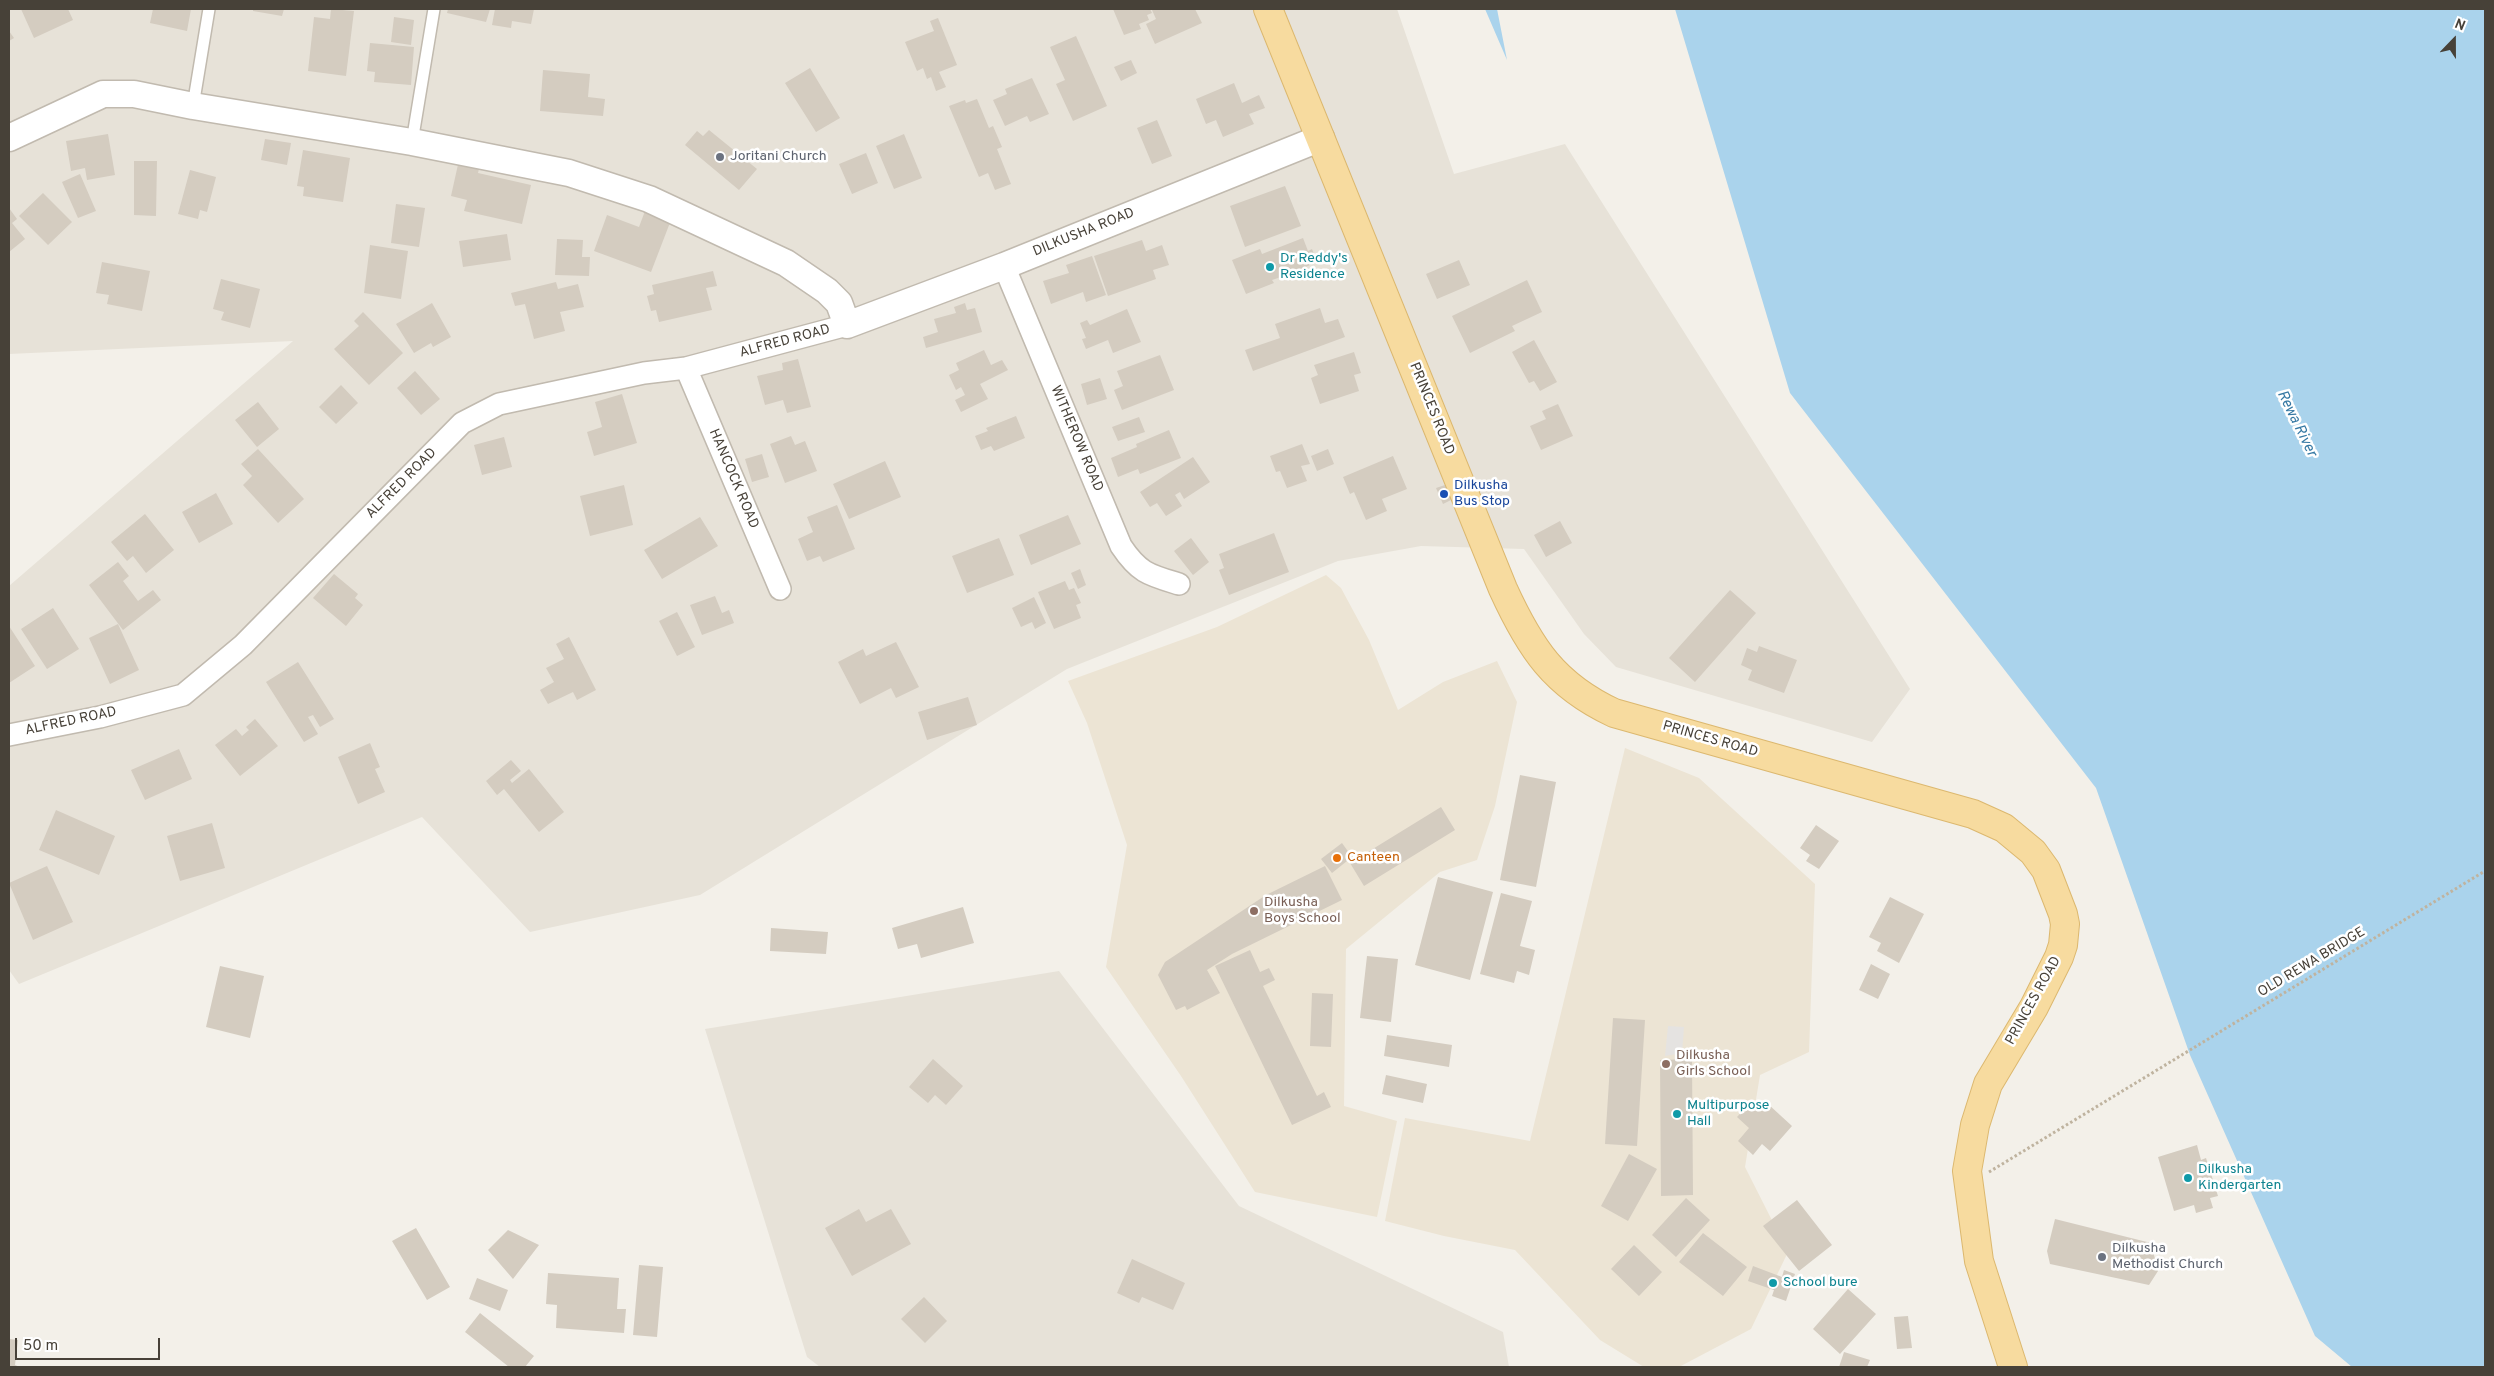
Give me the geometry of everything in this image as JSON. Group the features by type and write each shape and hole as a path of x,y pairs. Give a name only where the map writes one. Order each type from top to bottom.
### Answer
{"main road":[{"name":"PRINCES ROAD","path":"1268,9 1503,589 1530,642 1560,680 1590,702 1614,713 1905,794 1987,820 2015,837 2033,852 2046,870 2063,914 2065,924 2063,945 2034,1007 1988,1084 1975,1124 1967,1171 1978,1261 2013,1367"}],"street":[{"path":"9,138 103,94 134,94 193,106 412,142 570,173 649,199 786,263 827,291 839,303 847,326"},
{"name":"DILKUSHA ROAD","path":"847,326 1004,266 1321,138"},
{"name":"WITHEROW ROAD","path":"1004,266 1121,546 1132,563 1148,574 1178,584"},
{"name":"ALFRED ROAD","path":"9,735 100,717 183,695 243,645 462,423 499,404 644,373 686,368 847,326"},
{"name":"HANCOCK ROAD","path":"686,368 780,590"}],"lane":[{"path":"193,106 209,9"},
{"path":"412,142 434,9"}],"path":[{"name":"OLD REWA BRIDGE","path":"1968,1185 2485,871"}],"shaded area":[{"path":"9,9 1397,9 1454,174 1565,144 1910,689 1872,742 1616,667 1584,634 1524,549 1421,546 1338,561 1067,669 700,895 530,932 422,817 19,984 9,970 9,586 293,341 9,354"},
{"name":"Dilkusha Boys School","path":"1326,575 1341,588 1369,640 1398,710 1443,682 1497,661 1517,702 1495,806 1477,860 1440,872 1346,949 1344,1106 1397,1121 1377,1217 1255,1192 1181,1076 1106,967 1127,845 1087,723 1068,681 1217,627"},
{"name":"Dilkusha Girls School","path":"1625,748 1699,778 1815,884 1809,1052 1760,1075 1745,1167 1788,1252 1751,1329 1679,1367 1644,1367 1600,1340 1515,1250 1444,1236 1385,1221 1405,1118 1530,1141"},
{"path":"1059,971 1239,1206 1503,1332 1509,1367 820,1367 807,1357 705,1029"},
{"path":"1668,1026 1684,1027 1682,1053 1665,1056"}],"water":[{"path":"1485,9 1497,9 1507,60"},
{"name":"Rewa River","path":"1675,9 2485,9 2485,1367 2352,1367 2315,1336 2190,1055 2096,788 1790,393"}],"building":[{"path":"21,9 68,9 73,20 34,38"},
{"path":"153,9 191,9 187,31 150,23"},
{"path":"253,9 284,9 282,16 253,11"},
{"path":"331,9 354,11 346,76 308,71 314,17 330,19"},
{"path":"448,9 490,9 486,22 447,13"},
{"path":"495,9 534,9 531,24 512,21 511,28 492,25"},
{"path":"1113,9 1150,9 1152,13 1147,15 1149,20 1139,24 1141,29 1124,35"},
{"path":"1195,9 1202,23 1155,44 1146,24 1156,19 1152,10"},
{"path":"394,17 414,20 411,45 391,42"},
{"path":"938,18 957,65 939,72 946,87 936,91 931,77 927,79 923,68 917,71 905,42 934,31 930,21"},
{"path":"9,31 14,38 9,41"},
{"path":"1076,36 1107,106 1073,121 1056,84 1065,80 1050,47"},
{"path":"370,43 414,47 411,85 374,82 375,72 367,71"},
{"path":"1131,60 1137,73 1121,81 1114,67"},
{"path":"810,68 840,118 816,132 785,83"},
{"path":"543,70 590,74 588,97 605,99 603,116 540,111"},
{"path":"1032,78 1049,114 1030,122 1027,116 1005,126 993,100 1007,94 1005,89"},
{"path":"1234,83 1242,103 1259,95 1265,108 1249,114 1254,124 1223,137 1216,120 1206,124 1196,99"},
{"path":"977,99 989,128 993,126 1002,147 997,149 1011,184 995,190 988,173 979,177 949,106 965,100 966,103"},
{"path":"1157,120 1172,156 1152,164 1137,128"},
{"name":"Joritani Church","path":"709,130 757,169 739,190 685,145 697,131 703,136"},
{"path":"108,134 115,175 87,180 85,168 71,171 66,141"},
{"path":"904,134 922,178 894,189 876,146"},
{"path":"265,139 291,143 287,165 261,160"},
{"path":"303,150 350,158 343,202 303,196 304,187 297,186"},
{"path":"866,153 878,183 852,194 839,164"},
{"path":"459,160 480,165 478,173 531,185 522,224 464,211 467,200 451,196"},
{"path":"134,161 157,161 156,216 134,215"},
{"path":"190,170 216,177 207,212 200,210 198,219 178,214"},
{"path":"80,174 96,211 78,218 62,182"},
{"path":"1285,186 1301,226 1245,247 1230,206"},
{"path":"43,193 72,222 48,245 19,216"},
{"path":"396,204 425,208 419,247 391,243"},
{"path":"9,208 17,219 12,223 25,239 9,252"},
{"path":"645,211 671,220 651,272 594,251 607,215 639,227"},
{"path":"507,234 511,260 463,267 459,241"},
{"name":"Dr Reddy's Residence","path":"1303,238 1308,251 1312,249 1317,262 1294,272 1296,277 1286,281 1284,276 1272,280 1274,283 1246,294 1232,260 1260,249 1262,254"},
{"path":"557,239 583,240 582,257 590,257 589,276 555,275"},
{"path":"1142,240 1146,251 1162,245 1169,265 1153,270 1156,279 1108,296 1094,256"},
{"path":"370,245 408,251 401,299 364,293"},
{"path":"1092,256 1106,295 1086,302 1083,292 1051,304 1043,281 1069,273 1066,265"},
{"path":"1459,260 1470,285 1437,299 1426,274"},
{"path":"102,262 150,271 142,311 107,304 109,295 96,293"},
{"path":"713,271 717,286 706,288 712,310 659,322 656,310 651,311 647,296 654,294 652,285"},
{"path":"221,279 260,289 250,328 221,320 224,312 213,309"},
{"path":"1527,280 1542,312 1512,326 1515,331 1470,353 1452,316"},
{"path":"556,282 558,289 578,284 584,307 560,312 565,331 534,339 525,304 515,306 511,293"},
{"path":"432,303 451,337 433,347 431,343 414,353 396,324"},
{"path":"965,303 967,310 975,308 982,332 926,348 923,337 938,332 934,319 956,313 954,307"},
{"path":"1320,308 1325,323 1338,319 1345,337 1253,371 1245,350 1280,338 1275,324"},
{"path":"1127,309 1141,342 1113,353 1108,340 1086,349 1082,339 1086,338 1080,323 1087,320 1090,325"},
{"path":"363,312 403,353 369,385 334,349 359,326 354,321"},
{"path":"1534,340 1557,382 1540,391 1534,381 1529,383 1512,352"},
{"path":"984,350 991,365 1002,360 1008,370 980,384 988,399 961,412 955,400 965,395 961,387 956,390 949,375 959,370 956,363"},
{"path":"1354,352 1361,373 1354,375 1359,391 1320,404 1311,378 1318,375 1314,365"},
{"path":"1160,355 1174,390 1122,410 1114,390 1123,386 1117,371"},
{"path":"798,359 811,407 787,413 783,400 765,405 757,376 783,370 782,363"},
{"path":"415,371 440,399 421,415 397,388"},
{"path":"1100,378 1107,399 1087,405 1081,384"},
{"path":"341,385 358,403 336,424 319,407"},
{"path":"622,394 637,443 594,456 587,432 602,427 595,402"},
{"path":"258,402 279,429 257,447 235,420"},
{"path":"1558,404 1573,436 1541,450 1530,426 1546,419 1542,411"},
{"path":"1016,416 1025,438 994,451 991,446 981,450 975,436 988,431 986,428"},
{"path":"1139,417 1145,432 1118,441 1112,427"},
{"path":"1169,430 1181,458 1140,474 1138,469 1118,477 1111,458 1137,447 1136,444"},
{"path":"791,436 795,445 805,441 817,471 785,483 770,444"},
{"path":"504,437 512,467 482,475 474,445"},
{"path":"1302,444 1310,464 1301,466 1307,481 1287,488 1280,471 1276,472 1270,456"},
{"path":"258,449 304,499 278,523 243,485 252,476 241,464"},
{"path":"1328,449 1334,464 1317,471 1311,456"},
{"path":"762,454 769,477 752,482 745,459"},
{"path":"1393,456 1407,489 1382,499 1387,511 1366,520 1354,492 1350,494 1343,477"},
{"path":"1193,457 1210,482 1184,499 1180,492 1175,495 1182,506 1166,516 1157,503 1150,507 1140,492"},
{"path":"885,461 901,497 849,519 833,484"},
{"path":"624,485 633,525 590,536 580,496"},
{"name":"Dilkusha Bus Stop","path":"1445,485 1451,500 1443,504 1436,488"},
{"path":"216,493 233,524 199,543 182,512"},
{"path":"837,505 855,549 823,562 820,556 807,561 798,539 813,532 807,517"},
{"path":"145,514 174,550 146,573 133,556 127,561 111,542"},
{"path":"1068,515 1081,544 1031,565 1019,535"},
{"path":"700,517 718,546 662,579 644,550"},
{"path":"1560,521 1572,543 1546,557 1534,535"},
{"path":"1274,533 1289,572 1229,595 1219,570 1224,568 1219,554"},
{"path":"999,538 1014,575 967,593 952,556"},
{"path":"1191,538 1209,562 1193,575 1174,551"},
{"path":"118,562 129,576 123,581 138,601 153,590 161,600 123,630 89,585"},
{"path":"1080,569 1086,585 1078,589 1071,573"},
{"path":"334,574 358,594 355,598 363,605 346,626 313,598"},
{"path":"1065,581 1069,590 1074,588 1081,603 1076,605 1081,618 1054,629 1038,592"},
{"path":"1730,590 1756,613 1695,682 1669,658"},
{"path":"715,596 722,613 729,610 734,623 702,635 690,605"},
{"path":"1034,597 1046,623 1035,629 1032,622 1021,627 1012,608"},
{"path":"53,608 79,649 47,669 21,629"},
{"path":"677,612 695,647 677,656 659,621"},
{"path":"118,624 139,670 110,684 89,638"},
{"path":"9,626 35,666 9,683"},
{"path":"569,637 596,690 577,700 573,692 548,704 540,690 554,682 546,668 564,659 556,644"},
{"path":"896,642 919,687 896,698 891,688 860,704 838,662 863,649 866,656"},
{"path":"1759,646 1797,660 1784,693 1748,680 1752,670 1741,665 1747,648 1757,652"},
{"path":"298,662 334,719 320,727 313,715 308,717 318,734 304,742 266,682"},
{"path":"968,697 977,725 927,740 918,712"},
{"path":"255,719 278,746 240,776 215,745 236,729 242,736 249,730 246,727"},
{"path":"370,743 380,767 375,769 385,792 358,804 338,757"},
{"path":"179,749 192,779 145,800 131,770"},
{"path":"511,760 521,771 510,780 512,783 529,769 564,812 539,832 504,789 497,795 486,781"},
{"path":"1520,775 1556,782 1536,887 1500,880"},
{"name":"Dilkusha Boys School","path":"1441,807 1455,830 1364,886 1350,863"},
{"path":"56,810 115,836 99,875 39,850"},
{"path":"212,823 225,868 180,881 167,836"},
{"path":"1816,825 1839,841 1819,869 1806,861 1810,855 1800,848"},
{"name":"Canteen","path":"1342,843 1352,857 1332,873 1321,859"},
{"path":"47,866 73,922 33,940 9,883"},
{"path":"1325,866 1342,900 1232,954 1207,970 1220,993 1187,1010 1185,1006 1176,1010 1158,975 1165,962 1266,895"},
{"path":"1438,877 1493,892 1470,980 1415,965"},
{"path":"1501,893 1532,901 1520,946 1535,950 1529,975 1517,971 1514,983 1480,974"},
{"path":"1890,897 1924,914 1899,963 1877,951 1881,943 1869,937"},
{"path":"963,907 974,943 921,958 917,944 898,949 892,928"},
{"path":"771,928 828,932 826,954 770,951"},
{"path":"1250,950 1260,972 1269,968 1275,980 1263,986 1317,1096 1324,1092 1331,1107 1292,1125 1215,966"},
{"path":"1367,956 1398,959 1391,1022 1360,1018"},
{"path":"1871,964 1890,974 1878,999 1859,990"},
{"path":"220,966 264,976 250,1038 206,1027"},
{"path":"1312,993 1333,994 1331,1047 1310,1046"},
{"path":"1613,1018 1645,1020 1637,1146 1605,1144"},
{"path":"1387,1035 1452,1045 1449,1067 1384,1056"},
{"path":"933,1059 963,1086 946,1105 935,1095 928,1103 909,1087"},
{"name":"Multipurpose Hall","path":"1692,1059 1693,1195 1661,1196 1660,1060"},
{"path":"1386,1075 1427,1084 1423,1103 1382,1094"},
{"path":"1752,1101 1762,1110 1768,1104 1792,1126 1770,1151 1762,1144 1753,1155 1738,1141 1749,1128 1737,1117"},
{"name":"Dilkusha Kindergarten","path":"2197,1145 2201,1160 2206,1158 2218,1196 2210,1198 2213,1208 2196,1213 2194,1205 2174,1211 2158,1157"},
{"path":"1629,1154 1657,1169 1628,1221 1601,1206"},
{"path":"1686,1198 1710,1220 1676,1257 1652,1235"},
{"path":"1797,1200 1832,1245 1799,1271 1763,1226"},
{"path":"859,1209 866,1222 891,1209 911,1244 852,1276 825,1228"},
{"name":"Dilkusha Methodist Church","path":"2055,1219 2151,1243 2158,1271 2149,1285 2050,1264 2047,1251"},
{"path":"416,1228 450,1287 427,1300 392,1241"},
{"path":"508,1230 539,1245 513,1279 488,1250"},
{"path":"1703,1233 1747,1267 1723,1296 1679,1262"},
{"path":"1634,1245 1662,1272 1639,1296 1611,1269"},
{"path":"1132,1259 1185,1283 1173,1310 1142,1297 1139,1303 1117,1293"},
{"path":"639,1265 663,1267 657,1337 633,1335"},
{"name":"School bure","path":"1753,1266 1782,1277 1784,1270 1795,1274 1786,1301 1772,1296 1774,1290 1748,1281"},
{"path":"548,1273 619,1278 617,1309 626,1309 624,1333 556,1328 557,1305 546,1304"},
{"path":"477,1278 508,1290 500,1311 469,1299"},
{"path":"1848,1289 1876,1314 1840,1354 1813,1329"},
{"path":"924,1297 947,1321 925,1343 901,1319"},
{"path":"480,1313 534,1356 525,1367 509,1367 465,1332"},
{"path":"1908,1316 1912,1348 1897,1349 1894,1317"},
{"path":"9,1339 18,1340 15,1365 20,1367 9,1367"},
{"path":"1844,1352 1870,1360 1867,1367 1839,1367"}],"place":[{"name":"Joritani Church","path":"720,157"},
{"name":"Dr Reddy's Residence","path":"1270,267"},
{"name":"Dilkusha Bus Stop","path":"1444,494"},
{"name":"Canteen","path":"1337,858"},
{"name":"Dilkusha Boys School","path":"1254,911"},
{"name":"Dilkusha Girls School","path":"1666,1064"},
{"name":"Multipurpose Hall","path":"1677,1114"},
{"name":"Dilkusha Kindergarten","path":"2188,1178"},
{"name":"Dilkusha Methodist Church","path":"2102,1257"},
{"name":"School bure","path":"1773,1283"}]}
